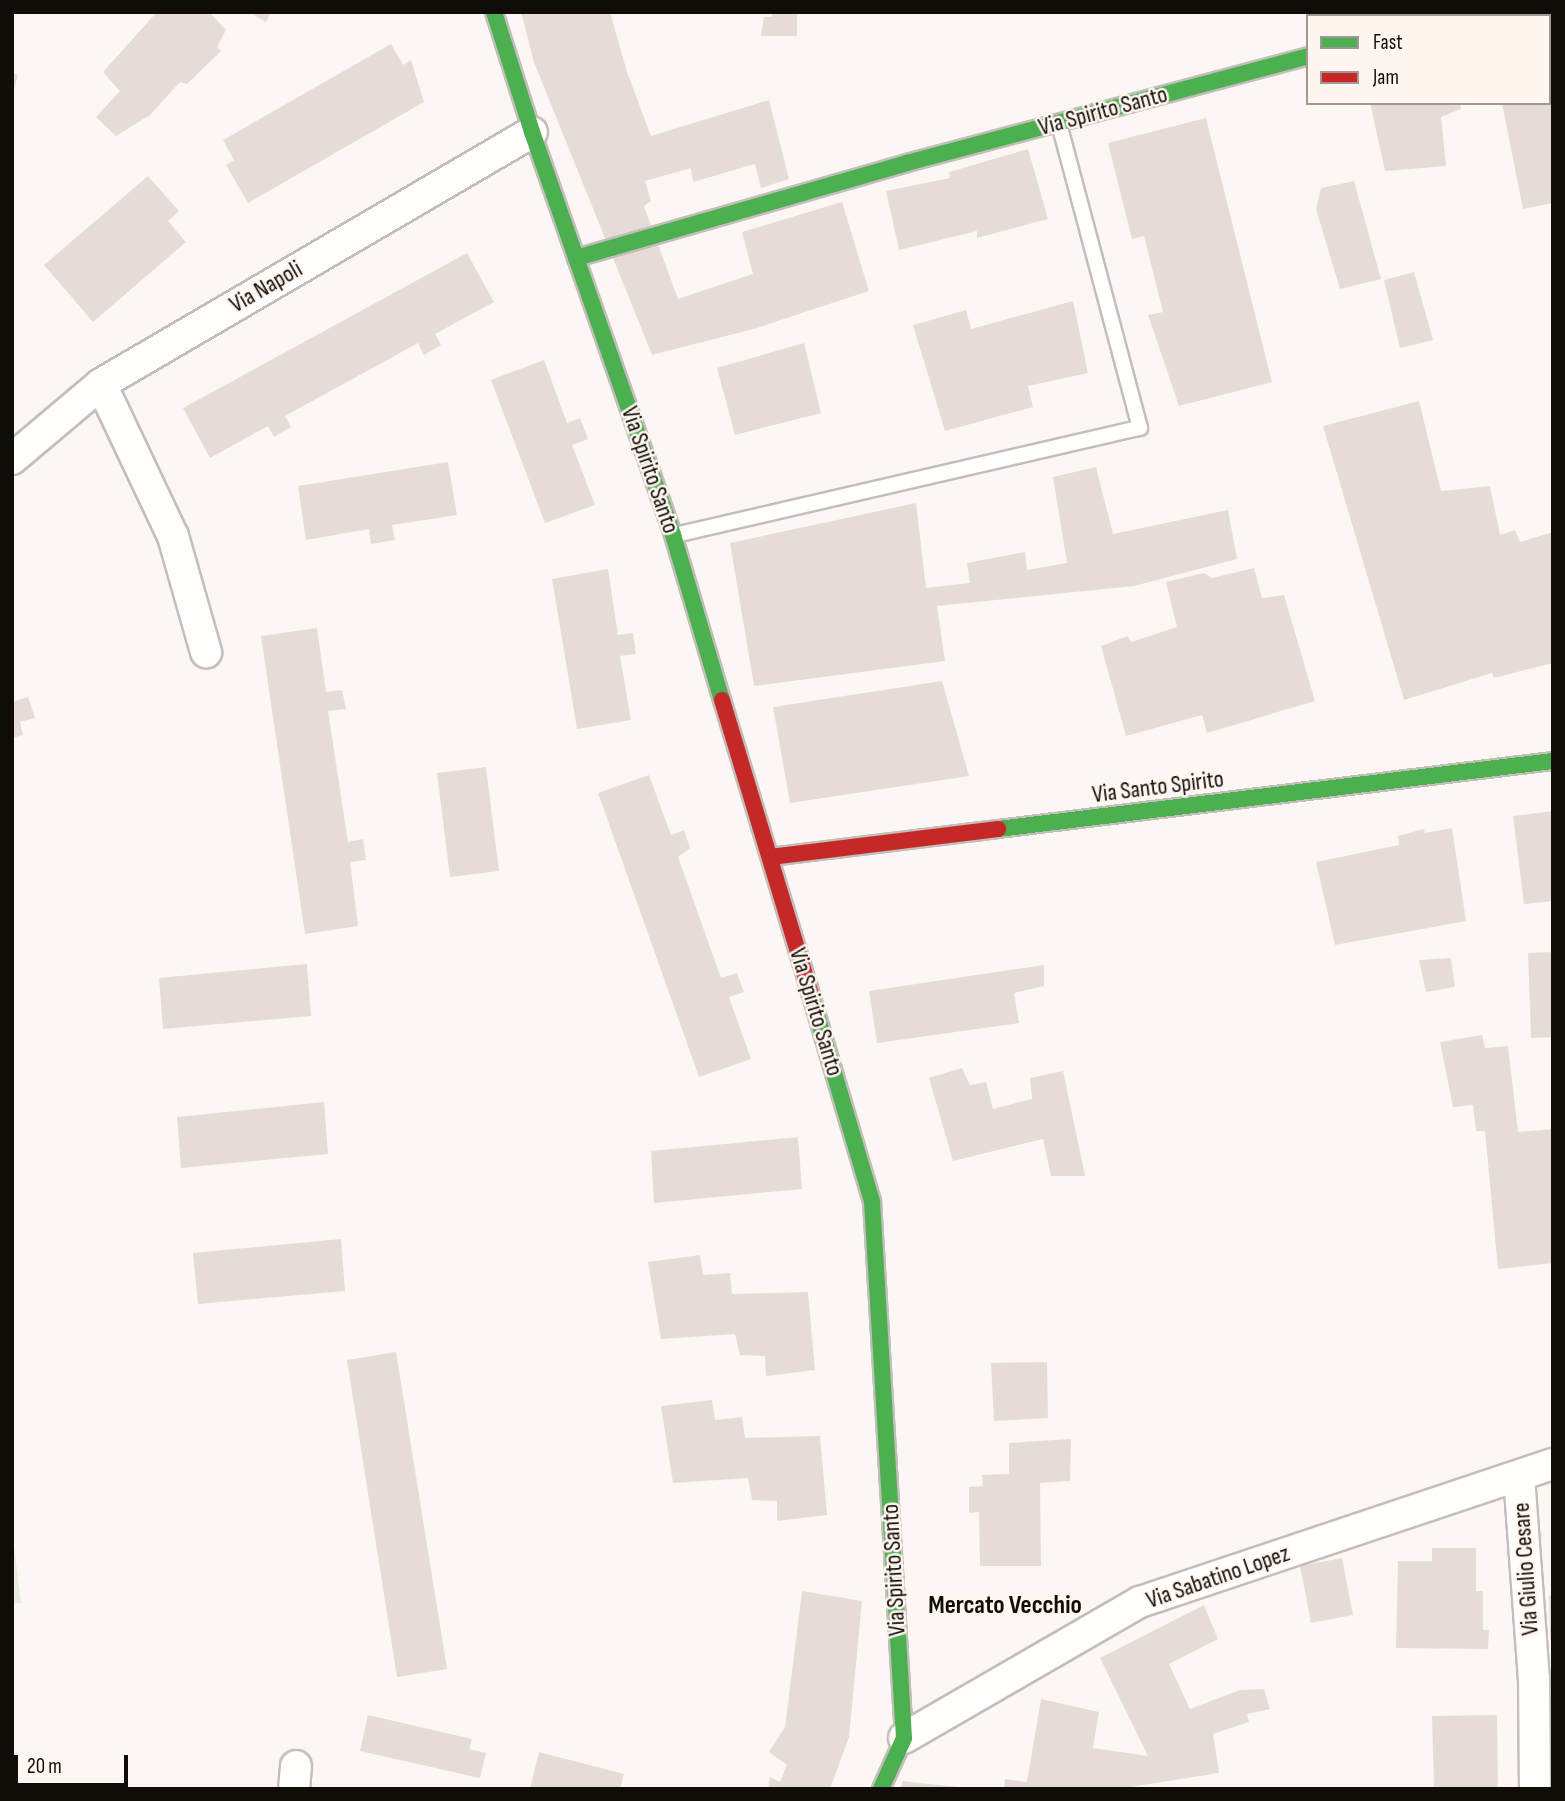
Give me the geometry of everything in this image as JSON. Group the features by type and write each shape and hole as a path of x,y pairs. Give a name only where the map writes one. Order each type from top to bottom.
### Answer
{"street":[{"name":"Via Spirito Santo","path":"494,12 532,132 673,536 872,1201 904,1738 881,1789"},
{"name":"Via Spirito Santo","path":"576,258 1306,57"},
{"name":"Via Napoli","path":"12,459 101,384 532,132"},
{"path":"101,384 173,536 206,652"},
{"name":"Via Santo Spirito","path":"770,858 1553,761"},
{"name":"Via Sabatino Lopez","path":"904,1738 1140,1602 1553,1464"},
{"name":"Via Giulio Cesare","path":"1520,1476 1534,1678 1535,1789"}],"lane":[{"path":"673,536 1140,428 1058,123"}],"shaded area":[{"path":"12,1529 21,1603 12,1604"}],"building":[{"path":"157,12 209,12 226,30 217,47 221,51 187,84 180,82 150,115 116,136 96,117 120,91 103,72"},
{"path":"249,12 271,12 266,22"},
{"path":"521,12 610,12 627,72 651,136 769,100 789,179 761,188 755,164 693,182 691,168 645,181 651,201 644,206 678,299 753,274 742,232 842,202 869,291 757,328 652,355 534,62"},
{"path":"773,12 797,12 797,36 761,36 764,17 772,17"},
{"path":"391,44 403,65 411,60 424,102 248,203 226,165 234,160 223,140"},
{"path":"1551,50 1553,203 1523,209 1502,105 1551,105"},
{"path":"12,73 18,75 13,93 12,93"},
{"path":"1370,105 1460,105 1461,109 1441,117 1446,166 1385,171"},
{"path":"1206,118 1272,382 1179,406 1148,315 1163,312 1144,236 1132,239 1108,143"},
{"path":"1028,149 1048,219 977,238 977,231 899,250 886,191 950,178 949,172"},
{"path":"148,176 179,211 168,221 186,242 93,322 44,265"},
{"path":"1354,181 1381,279 1340,289 1316,209 1321,188"},
{"path":"467,253 494,302 435,334 441,345 424,355 418,343 285,416 291,427 274,437 268,426 210,458 183,408"},
{"path":"1414,272 1433,340 1400,348 1384,280"},
{"path":"1073,301 1088,373 1028,386 1033,407 945,431 913,325 966,310 971,329"},
{"path":"804,343 821,413 735,435 717,368"},
{"path":"544,360 567,423 580,418 588,439 572,445 595,505 545,523 491,380"},
{"path":"1419,401 1441,491 1490,486 1500,535 1515,530 1520,542 1553,532 1553,663 1494,678 1492,673 1404,700 1323,426"},
{"path":"448,462 457,515 392,525 395,540 371,544 369,529 306,540 298,486"},
{"path":"1096,467 1113,534 1228,510 1237,559 1134,586 937,606 945,661 754,686 730,543 916,503 926,588 970,583 967,563 1025,552 1027,570 1067,563 1053,477"},
{"path":"1254,568 1262,598 1284,595 1315,701 1207,733 1202,715 1126,736 1101,646 1128,636 1131,642 1177,627 1166,582 1204,573 1212,578"},
{"path":"608,569 618,635 633,633 636,654 620,656 631,720 577,729 552,579"},
{"path":"317,628 326,692 342,690 346,709 328,711 348,842 363,839 366,860 350,862 358,926 305,934 261,636"},
{"path":"942,681 969,776 790,803 773,707"},
{"path":"28,697 35,718 20,722 23,735 12,738 12,702"},
{"path":"486,767 499,871 450,877 437,773"},
{"path":"649,775 671,835 684,830 690,848 678,857 721,978 737,973 744,992 729,997 751,1059 699,1077 598,793"},
{"path":"1553,811 1553,901 1524,904 1513,816"},
{"path":"1452,828 1466,921 1335,945 1316,862 1399,845 1398,836 1424,829 1425,833"},
{"path":"1553,952 1553,1037 1531,1038 1528,953"},
{"path":"1451,958 1455,987 1426,992 1419,960"},
{"path":"307,964 311,1016 163,1029 159,978"},
{"path":"1044,965 1044,986 1014,993 1019,1023 877,1043 869,991"},
{"path":"1482,1035 1485,1048 1508,1046 1518,1132 1553,1129 1553,1263 1498,1269 1485,1131 1476,1131 1473,1105 1453,1107 1440,1042"},
{"path":"962,1068 970,1085 986,1082 993,1109 1032,1099 1030,1078 1063,1071 1085,1176 1051,1176 1043,1139 953,1161 929,1078"},
{"path":"324,1102 328,1154 181,1168 177,1117"},
{"path":"798,1137 802,1189 654,1203 651,1151"},
{"path":"341,1239 345,1291 198,1304 193,1253"},
{"path":"700,1255 703,1275 730,1273 732,1294 808,1292 815,1370 766,1376 765,1356 740,1355 735,1334 661,1339 648,1262"},
{"path":"396,1352 447,1669 397,1677 347,1360"},
{"path":"1047,1362 1048,1418 994,1421 991,1363"},
{"path":"712,1400 715,1420 742,1417 745,1438 820,1436 827,1515 777,1521 777,1501 752,1500 748,1478 673,1483 661,1406"},
{"path":"1071,1439 1070,1481 1040,1483 1041,1566 980,1566 979,1512 969,1513 969,1487 983,1486 982,1475 1009,1474 1009,1443"},
{"path":"1432,1548 1476,1548 1476,1591 1483,1591 1483,1630 1489,1630 1488,1649 1396,1648 1398,1561 1432,1561"},
{"path":"1342,1558 1353,1615 1311,1623 1300,1566"},
{"path":"802,1591 862,1601 849,1737 830,1789 768,1789 770,1777 780,1782 787,1765 769,1752 785,1727"},
{"path":"1549,1596 1553,1596 1553,1640 1550,1640"},
{"path":"1204,1605 1218,1639 1169,1664 1190,1709 1240,1690 1264,1689 1270,1709 1247,1714 1249,1722 1213,1734 1219,1773 1118,1789 1004,1789 1005,1779 1027,1782 1041,1699 1099,1712 1093,1748 1148,1756 1100,1658"},
{"path":"368,1715 472,1739 469,1749 486,1753 480,1778 360,1751"},
{"path":"1497,1715 1498,1789 1434,1789 1432,1716"},
{"path":"539,1752 624,1774 620,1789 530,1789"},
{"path":"1549,1761 1553,1761 1553,1789 1550,1789"},
{"path":"902,1781 958,1787 958,1789 901,1789"}],"traffic: fast":[{"path":"494,12 532,132 673,535 722,700"},
{"path":"576,258 907,163 1306,57"},
{"path":"998,829 1553,761"},
{"path":"810,992 872,1201 904,1738 881,1789"}],"traffic: jam":[{"path":"722,700 810,992"},
{"path":"770,857 998,829"}],"district":[{"name":"Mercato Vecchio","path":"1005,1606"}]}
